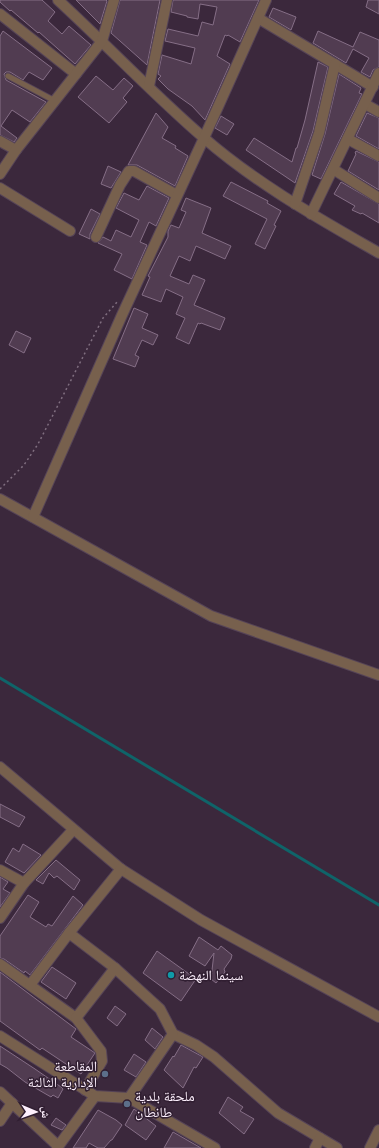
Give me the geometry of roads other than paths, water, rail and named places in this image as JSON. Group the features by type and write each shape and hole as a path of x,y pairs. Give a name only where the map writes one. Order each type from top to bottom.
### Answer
{"street":[{"path":"58,0 204,138 261,181 295,204 379,253"},
{"path":"0,174 16,150 102,41 114,0"},
{"path":"149,86 167,0"},
{"path":"33,517 122,315 266,0"},
{"path":"258,18 373,87"},
{"path":"2,19 76,74"},
{"path":"295,204 320,133 336,64"},
{"path":"311,214 379,73"},
{"path":"365,104 379,112"},
{"path":"348,139 379,156"},
{"path":"0,140 16,150"},
{"path":"333,169 379,198"},
{"path":"96,237 120,185 129,171 134,171 177,196"},
{"path":"0,188 70,231"},
{"path":"0,499 211,616 379,675"},
{"path":"0,767 121,870 201,920 379,1017"},
{"path":"0,918 24,883 73,830"},
{"path":"0,870 24,883"},
{"path":"30,984 69,933 121,870"},
{"path":"69,933 115,968 160,1009 173,1034 196,1045 208,1053 278,1113 337,1148"},
{"path":"0,964 76,1018 101,1051 102,1060 85,1090"},
{"path":"76,1018 115,968"},
{"path":"128,1098 173,1034"},
{"path":"0,1036 95,1096 128,1098 215,1148"},
{"path":"0,1092 57,1147 95,1096"},
{"path":"0,1121 12,1103"},
{"path":"370,1148 379,1130"},
{"path":"315,1148 320,1138"}],"lane":[{"path":"8,76 55,101"}],"waterway":[{"path":"0,678 379,905"}],"place":[{"name":"سينما النهضة","path":"171,975"},
{"name":"المقاطعة الإدارية الثالثة","path":"105,1074"},
{"name":"ملحقة بلدية طانطان","path":"127,1104"}]}
